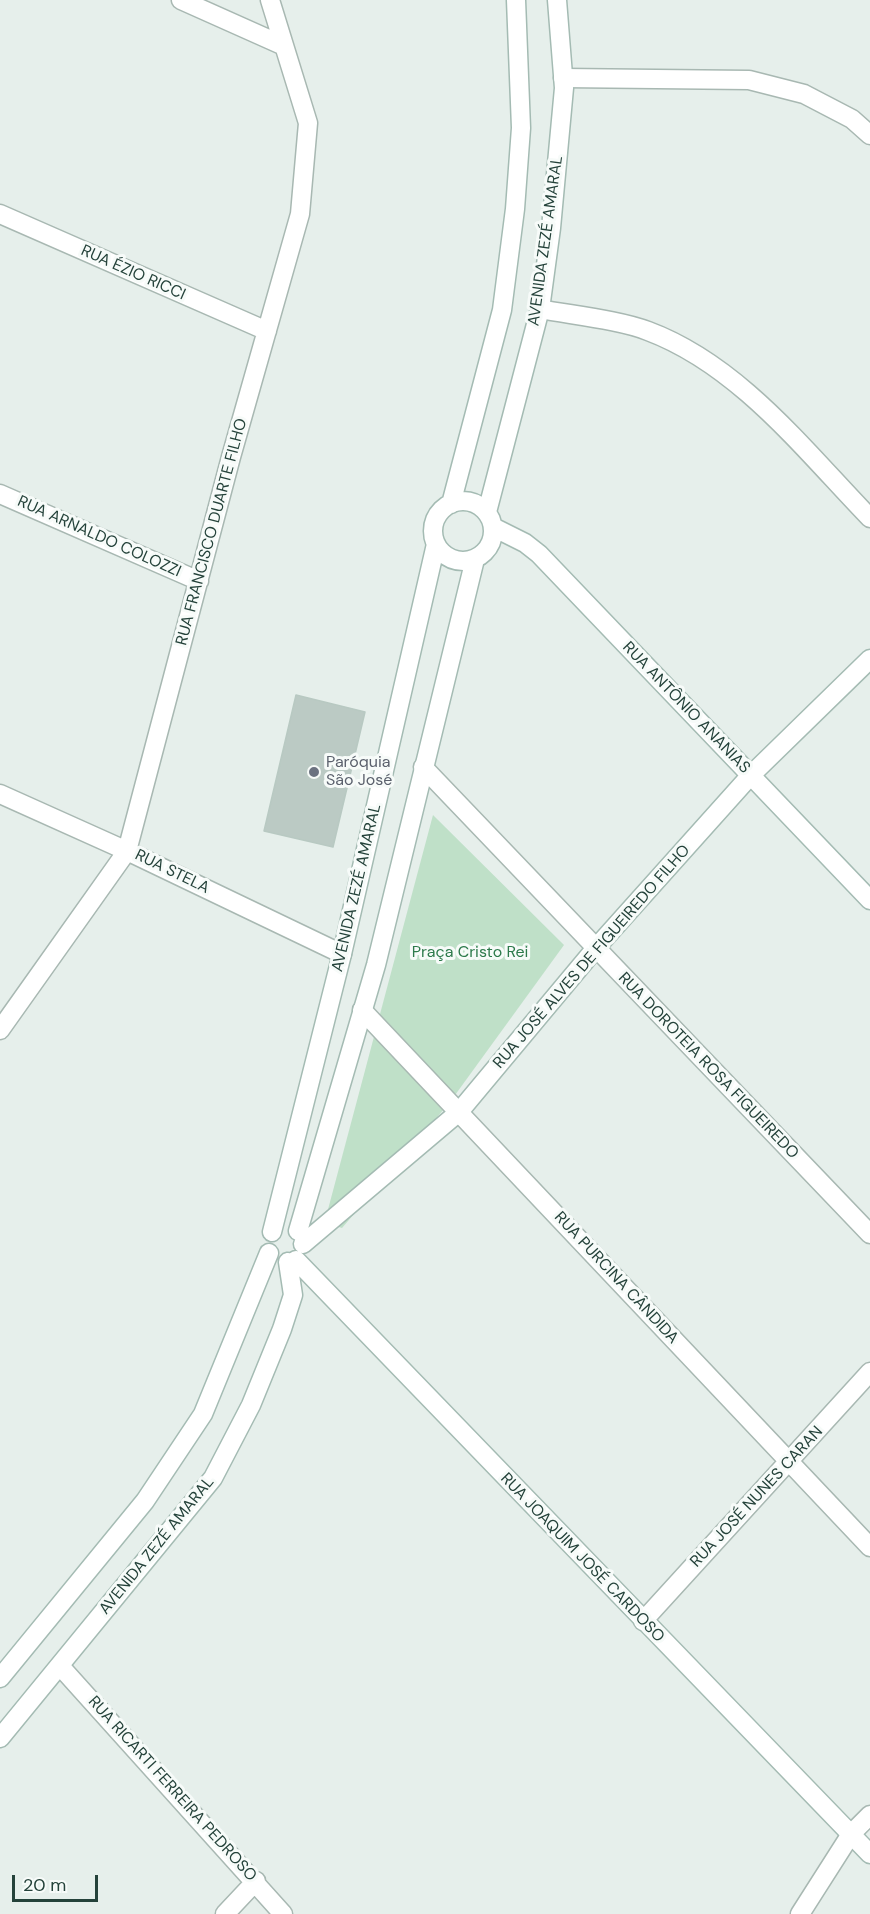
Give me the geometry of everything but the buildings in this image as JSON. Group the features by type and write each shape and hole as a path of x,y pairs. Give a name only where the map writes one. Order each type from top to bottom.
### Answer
{"street":[{"path":"181,0 284,46"},
{"name":"RUA FRANCISCO DUARTE FILHO","path":"0,1030 127,851 300,214 308,123 270,0"},
{"name":"AVENIDA ZEZÉ AMARAL","path":"0,1678 145,1501 203,1414 269,1253 267,1242 272,1232 342,954 436,544 433,532 435,520 441,510 451,504 504,298 515,209 521,128 516,0"},
{"name":"AVENIDA ZEZÉ AMARAL","path":"0,1738 213,1478 251,1405 282,1329 293,1295 296,1249 376,965 475,559 491,542 490,519 540,309 551,228 563,78 557,0"},
{"path":"563,78 749,80 804,94 852,119 870,135"},
{"name":"RUA ÉZIO RICCI","path":"0,214 267,331"},
{"path":"540,309 647,331 708,362 769,413 870,518"},
{"name":"RUA ARNALDO COLOZZI","path":"0,494 199,581"},
{"path":"451,504 466,501 490,519"},
{"name":"RUA ANTÔNIO ANANIAS","path":"490,519 539,554 870,900"},
{"path":"436,544 452,559 464,561 475,559"},
{"name":"RUA JOSÉ ALVES DE FIGUEIREDO FILHO","path":"296,1249 459,1112 596,949 750,776 870,659"},
{"name":"RUA DOROTEIA ROSA FIGUEIREDO","path":"423,767 870,1234"},
{"name":"RUA STELA","path":"0,794 127,851 342,954"},
{"name":"RUA PURCINA CÂNDIDA","path":"362,1010 870,1546"},
{"path":"269,1253 278,1261 296,1249 282,1226 272,1232"},
{"name":"RUA JOAQUIM JOSÉ CARDOSO","path":"296,1249 643,1621 870,1854"},
{"name":"RUA JOSÉ NUNES CARAN","path":"643,1621 870,1372"},
{"name":"RUA RICARTI FERREIRA PEDROSO","path":"60,1666 256,1881 283,1914"},
{"path":"800,1914 851,1834 870,1815"},
{"path":"225,1914 256,1881"}],"green space":[{"name":"Praça Cristo Rei","path":"433,815 564,945 450,1102 342,1228 332,1225 326,1217"}],"place":[{"name":"Paróquia São José","path":"314,772"}]}
